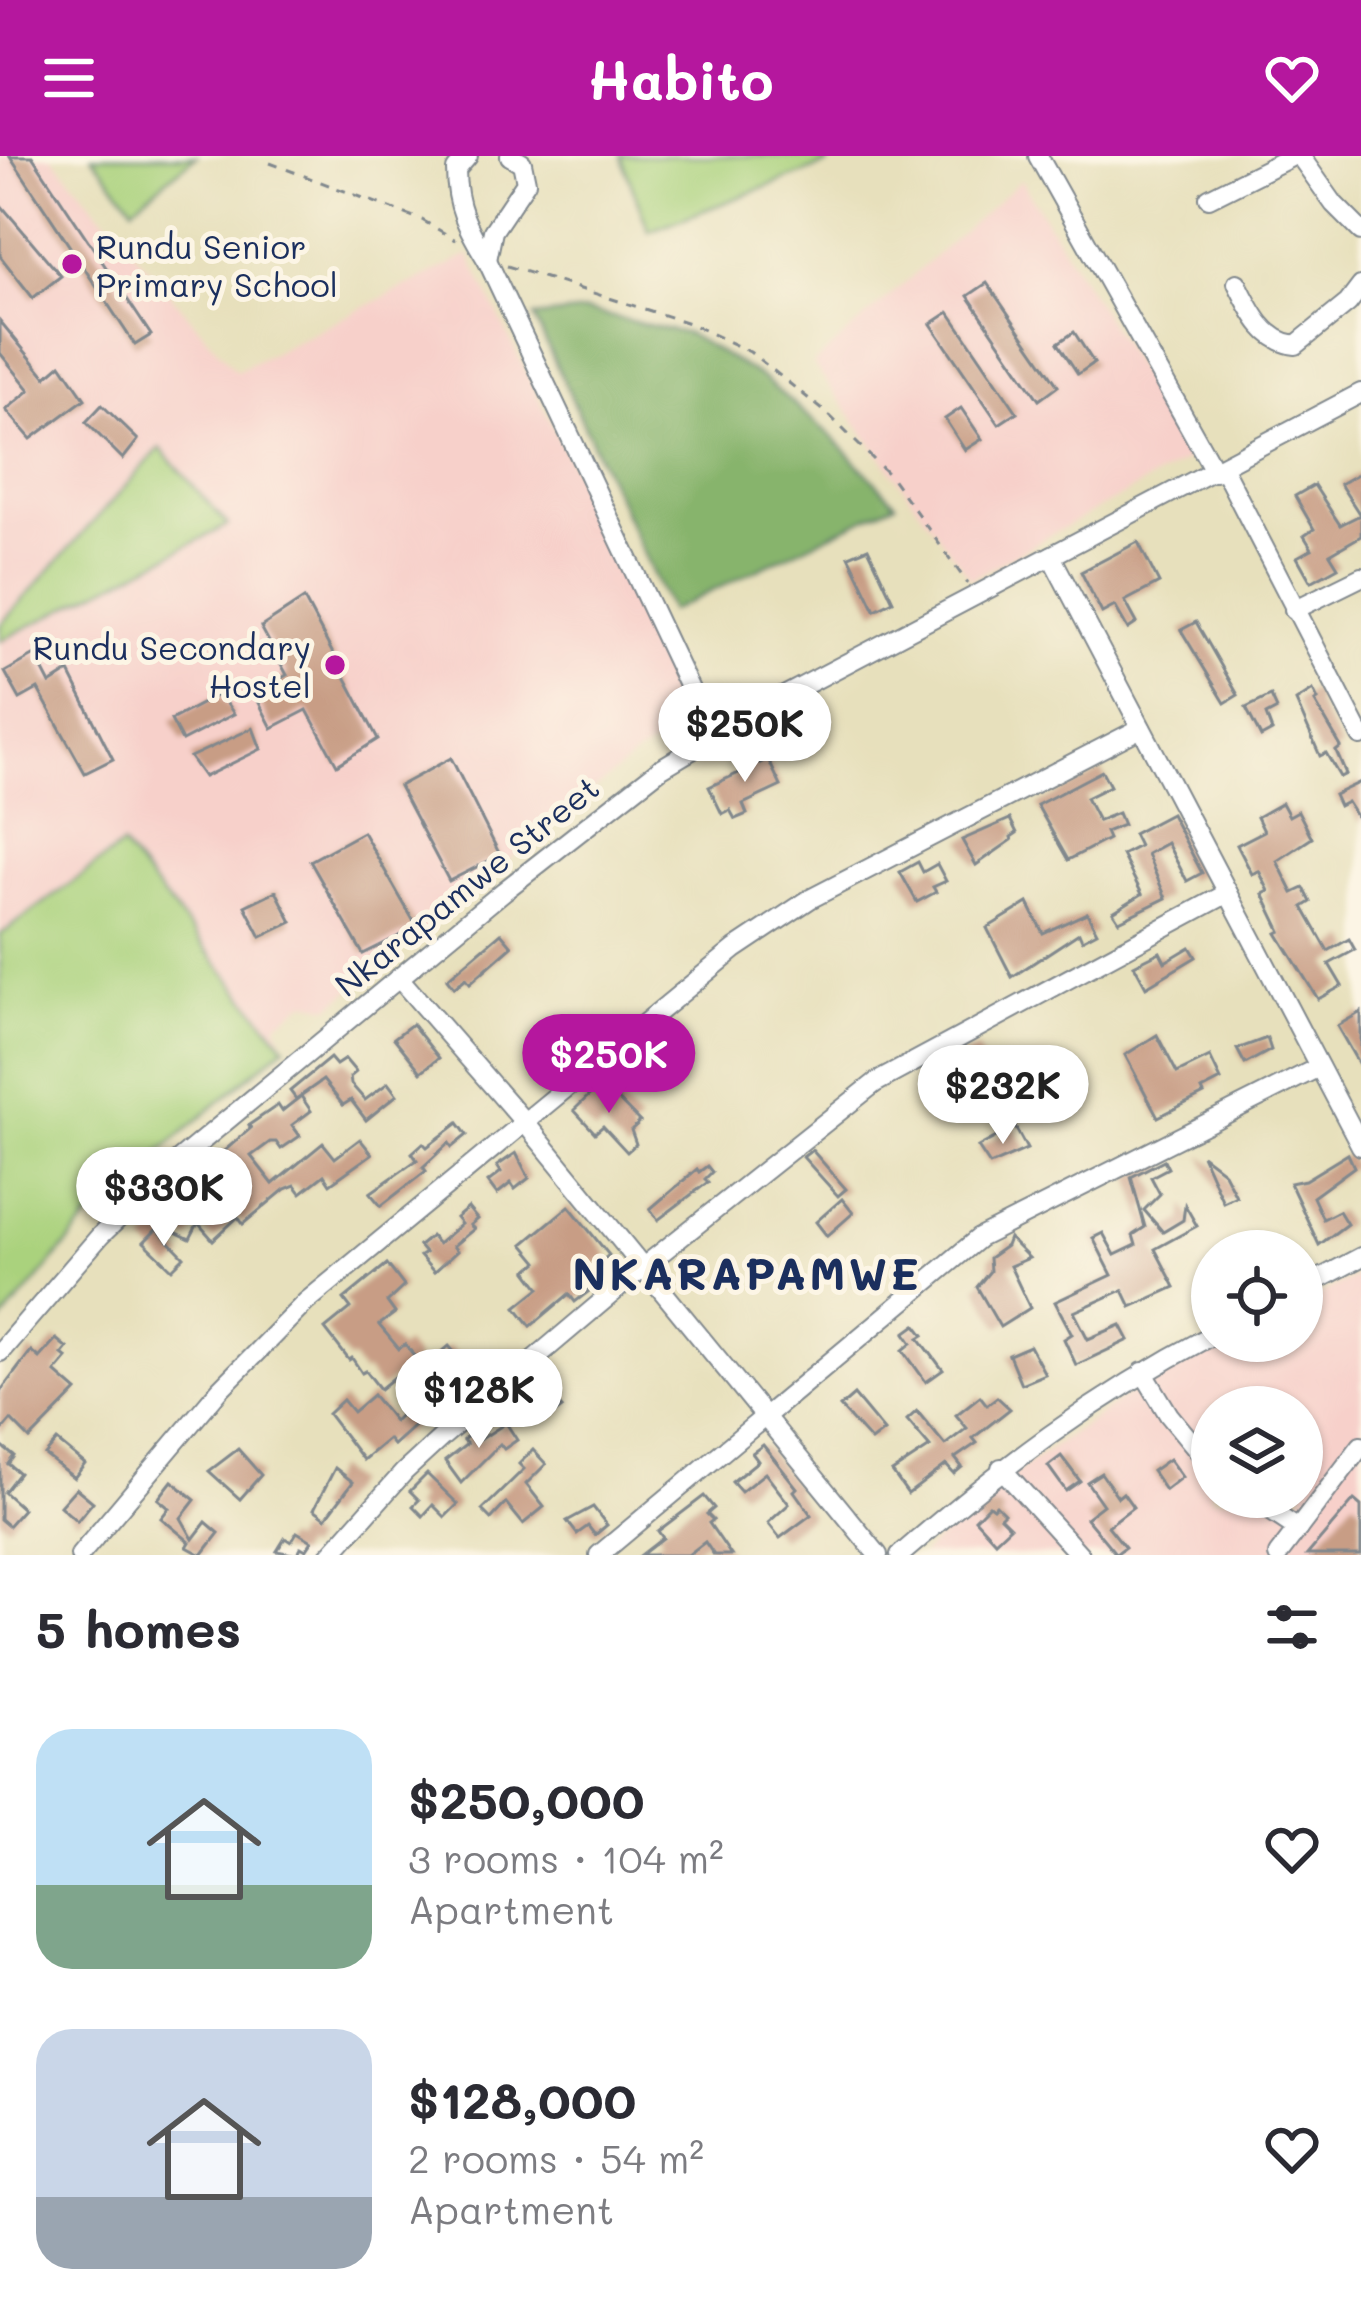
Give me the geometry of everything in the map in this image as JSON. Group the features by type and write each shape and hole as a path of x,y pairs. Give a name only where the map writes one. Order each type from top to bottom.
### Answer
{"street":[{"path":"468,156 456,170 462,218 487,260 712,736"},
{"path":"487,260 493,231 526,182 522,163 510,156"},
{"path":"1038,156 1219,470 1361,736"},
{"path":"1209,198 1297,156 1361,231"},
{"path":"1237,283 1269,334 1289,346 1348,303 1361,286"},
{"name":"Nkarapamwe Street","path":"0,1352 137,1197 615,801 712,736 1361,393"},
{"path":"1051,556 1361,1146"},
{"path":"1294,610 1361,577"},
{"path":"80,1555 261,1345 306,1302 735,949 795,908 1141,728"},
{"path":"330,1555 443,1436 642,1268 875,1083 1228,893"},
{"path":"399,978 526,1124 878,1555"},
{"path":"599,1555 979,1238 1319,1067"},
{"path":"1323,1277 1361,1257"},
{"path":"900,1555 1001,1468 1143,1372 1191,1346"},
{"path":"1143,1372 1191,1442"},
{"path":"1278,1555 1361,1446"},
{"path":"1001,1468 1080,1555"},
{"path":"1283,1518 1298,1528"}],"path":[{"path":"270,163 422,220 487,260 689,323 750,352 828,414 891,477 976,596"}],"shaded area":[{"name":"Rundu Secondary Hostel","path":"0,156 52,156 236,371 469,255 696,720 634,757 330,1007 305,1002 276,1024 285,1046 122,847 0,935 0,641 228,524 160,449 0,625"},
{"path":"1021,180 1192,457 971,579 813,364"},
{"path":"1361,1273 1361,1555 921,1555 998,1485 1138,1388 1191,1361 1323,1362 1323,1293"}],"green space":[{"path":"92,156 196,156 133,207"},
{"path":"621,156 824,156 827,164 649,231"},
{"path":"586,311 688,334 764,379 828,433 896,503 670,611 534,317"},
{"path":"160,448 228,525 0,641 0,625"},
{"path":"122,846 285,1046 107,1197 0,1324 0,935"}],"building":[{"path":"10,156 32,156 151,335 135,345"},
{"path":"0,204 61,276 33,298 0,256"},
{"path":"987,283 1058,386 1039,400 968,296"},
{"path":"949,312 1017,412 999,424 931,324"},
{"path":"0,321 46,377 61,364 85,399 31,439 6,410 30,390 0,353"},
{"path":"1074,332 1094,363 1078,374 1058,343"},
{"path":"102,405 138,440 123,459 86,422"},
{"path":"961,408 982,439 965,450 945,419"},
{"path":"1361,472 1361,536 1330,554 1338,567 1311,582 1297,557 1312,549 1304,536 1314,529 1295,496 1314,485 1340,525 1360,515 1340,484"},
{"path":"1138,542 1159,583 1125,601 1137,623 1128,629 1115,606 1102,613 1081,572"},
{"path":"868,548 893,601 875,610 849,556"},
{"path":"304,599 378,739 337,765 307,710 272,728 254,693 287,675 261,627"},
{"path":"1196,622 1238,695 1225,703 1181,630"},
{"path":"35,655 50,684 69,672 113,759 85,773 38,689 20,699 5,672"},
{"path":"1313,690 1341,747 1336,751 1346,774 1340,777 1326,753 1320,756 1296,701"},
{"path":"220,694 234,714 182,741 171,720"},
{"path":"1271,696 1277,709 1266,715 1272,731 1261,737 1246,708"},
{"path":"253,728 261,749 204,777 190,757"},
{"path":"751,747 760,763 768,759 781,786 743,804 747,814 735,819 730,810 722,814 709,787 745,770 736,755"},
{"path":"451,758 500,855 449,881 399,786"},
{"path":"1102,771 1110,786 1086,798 1098,821 1118,813 1123,825 1105,832 1108,839 1068,860 1037,805"},
{"path":"1361,782 1361,824 1347,802 1339,806 1334,795"},
{"path":"1282,803 1289,816 1298,811 1312,838 1277,861 1293,893 1304,888 1311,902 1303,907 1328,951 1349,939 1355,950 1329,964 1342,986 1318,999 1277,933 1281,931 1263,894 1269,891 1259,871 1252,874 1237,845 1264,831 1257,817"},
{"path":"1171,814 1202,873 1187,881 1167,843 1147,854 1166,898 1119,921 1113,912 1142,894 1122,855 1139,846 1133,834"},
{"path":"1010,819 1017,833 1012,840 976,865 962,840"},
{"path":"363,832 417,927 363,954 310,861"},
{"path":"918,862 923,872 937,864 946,881 917,902 900,872"},
{"path":"276,891 292,922 261,937 245,906"},
{"path":"1028,903 1043,933 1087,913 1097,932 1082,940 1079,933 1012,977 987,928"},
{"path":"501,933 512,946 470,983 466,978 454,988 447,979"},
{"path":"1190,947 1196,957 1146,987 1134,965 1160,952 1165,962"},
{"path":"1361,1012 1361,1068 1337,1026"},
{"path":"412,1024 439,1058 421,1072 394,1038"},
{"path":"1157,1035 1177,1073 1210,1057 1221,1080 1158,1117 1125,1055"},
{"path":"1267,1038 1271,1050 1245,1064 1237,1049"},
{"path":"977,1049 988,1068 967,1082 955,1059"},
{"path":"330,1058 336,1065 345,1059 356,1072 350,1077 351,1084 365,1100 388,1083 397,1095 366,1120 351,1100 343,1105 323,1080 296,1099 290,1091"},
{"path":"602,1083 640,1122 631,1130 636,1144 627,1152 603,1126 595,1133 574,1110"},
{"path":"301,1096 311,1111 292,1125 300,1136 281,1149 270,1142 251,1156 273,1184 323,1143 335,1158 360,1139 372,1154 330,1184 324,1175 301,1193 295,1185 285,1189 243,1224 238,1217 213,1240 198,1223 190,1239 161,1225 169,1217 165,1211 179,1201 182,1206 196,1194 212,1212 232,1195 216,1168 228,1158 223,1152 249,1125 278,1105 282,1111"},
{"path":"458,1123 467,1135 452,1147 449,1143 423,1167 426,1171 381,1206 370,1193 417,1160 412,1153 423,1143 427,1147"},
{"path":"1015,1127 1027,1149 990,1165 978,1147"},
{"path":"812,1150 846,1189 838,1196 803,1157"},
{"path":"516,1153 529,1178 497,1194 488,1182 501,1172 497,1166"},
{"path":"1348,1154 1354,1167 1313,1197 1323,1219 1339,1211 1347,1224 1323,1242 1323,1230 1312,1230 1290,1183 1305,1180"},
{"path":"1202,1155 1223,1171 1236,1196 1223,1202"},
{"path":"1164,1160 1168,1168 1151,1177 1160,1194 1144,1210 1163,1232 1183,1220 1185,1205 1197,1226 1155,1249 1175,1287 1131,1307 1123,1290 1074,1312 1088,1339 1121,1325 1129,1340 1076,1365 1064,1339 1072,1334 1055,1302 1112,1275 1093,1238 1103,1233 1115,1255 1136,1245 1133,1235 1145,1227 1131,1177"},
{"path":"707,1166 712,1172 705,1179 708,1182 658,1220 650,1209 697,1169"},
{"path":"842,1199 853,1213 827,1236 816,1222"},
{"path":"569,1206 609,1255 579,1281 588,1292 575,1302 569,1294 531,1326 516,1307 540,1288 527,1271 538,1262 523,1244"},
{"path":"468,1208 477,1219 470,1225 474,1229 453,1246 457,1251 434,1272 420,1256 425,1253 419,1246 431,1236 438,1244 461,1224 456,1218"},
{"path":"157,1229 184,1257 172,1269 144,1242"},
{"path":"1009,1238 1029,1258 1010,1266 1030,1308 1000,1327 977,1287 990,1271 989,1258"},
{"path":"387,1264 404,1286 387,1302 395,1313 379,1325 399,1349 405,1344 417,1359 380,1389 325,1329 351,1308 344,1299"},
{"path":"916,1325 924,1335 919,1338 943,1370 926,1382 903,1350 912,1343 905,1333"},
{"path":"56,1339 67,1348 62,1354 67,1358 55,1372 77,1391 30,1439 11,1420 0,1433 0,1392 31,1351 39,1358"},
{"path":"449,1346 472,1373 467,1378 471,1382 460,1391 455,1386 451,1389 430,1362"},
{"path":"1030,1346 1045,1374 1021,1384 1009,1355"},
{"path":"544,1390 562,1408 546,1420 531,1400"},
{"path":"373,1395 394,1421 418,1398 431,1411 393,1445 388,1439 363,1460 328,1414 343,1400 353,1412"},
{"path":"854,1395 884,1431 871,1441 840,1407"},
{"path":"980,1396 987,1405 997,1397 1010,1409 955,1458 962,1467 954,1474 946,1465 908,1494 892,1472 930,1447 907,1420 917,1411 945,1445 967,1428 956,1415"},
{"path":"506,1423 517,1440 504,1449 500,1444 461,1483 445,1461 467,1444 463,1440 471,1433 478,1441"},
{"path":"57,1441 85,1464 74,1478 45,1455"},
{"path":"0,1445 14,1456 8,1464 19,1473 4,1492 23,1509 8,1526 0,1519"},
{"path":"763,1445 797,1488 794,1491 811,1515 780,1538 768,1523 789,1504 765,1473 741,1492 732,1482 758,1461 752,1453"},
{"path":"238,1449 261,1475 240,1499 209,1471"},
{"path":"533,1450 546,1464 526,1484 544,1507 523,1524 506,1503 491,1519 482,1510 524,1469 519,1464"},
{"path":"1061,1456 1080,1481 1066,1491 1048,1466"},
{"path":"1169,1459 1182,1477 1165,1490 1152,1471"},
{"path":"335,1468 353,1482 326,1518 314,1509"},
{"path":"1101,1473 1118,1497 1123,1493 1133,1507 1108,1526 1125,1547 1116,1554 1086,1518 1103,1505 1087,1482"},
{"path":"427,1474 458,1504 445,1517 433,1505 423,1516 413,1506 419,1500 410,1491"},
{"path":"172,1481 195,1500 181,1518 193,1539 206,1522 219,1533 202,1555 187,1547 190,1542 161,1518 169,1508 158,1499"},
{"path":"76,1488 93,1502 77,1521 60,1506"},
{"path":"704,1496 714,1508 707,1514 713,1520 709,1523 731,1555 714,1555 705,1542 688,1555 641,1555 663,1538 658,1531"},
{"path":"1354,1500 1361,1506 1361,1555 1307,1555"},
{"path":"989,1505 1004,1513 1000,1517 1010,1527 995,1541 975,1519"},
{"path":"593,1507 607,1525 595,1535 588,1526 577,1534 567,1521"},
{"path":"297,1532 312,1541 306,1550 301,1547 297,1555 277,1551 285,1538 291,1542"}],"place":[{"name":"Rundu Senior Primary School","path":"72,264"},
{"name":"Rundu Secondary Hostel","path":"335,665"}],"district":[{"name":"NKARAPAMWE","path":"747,1272"}]}
